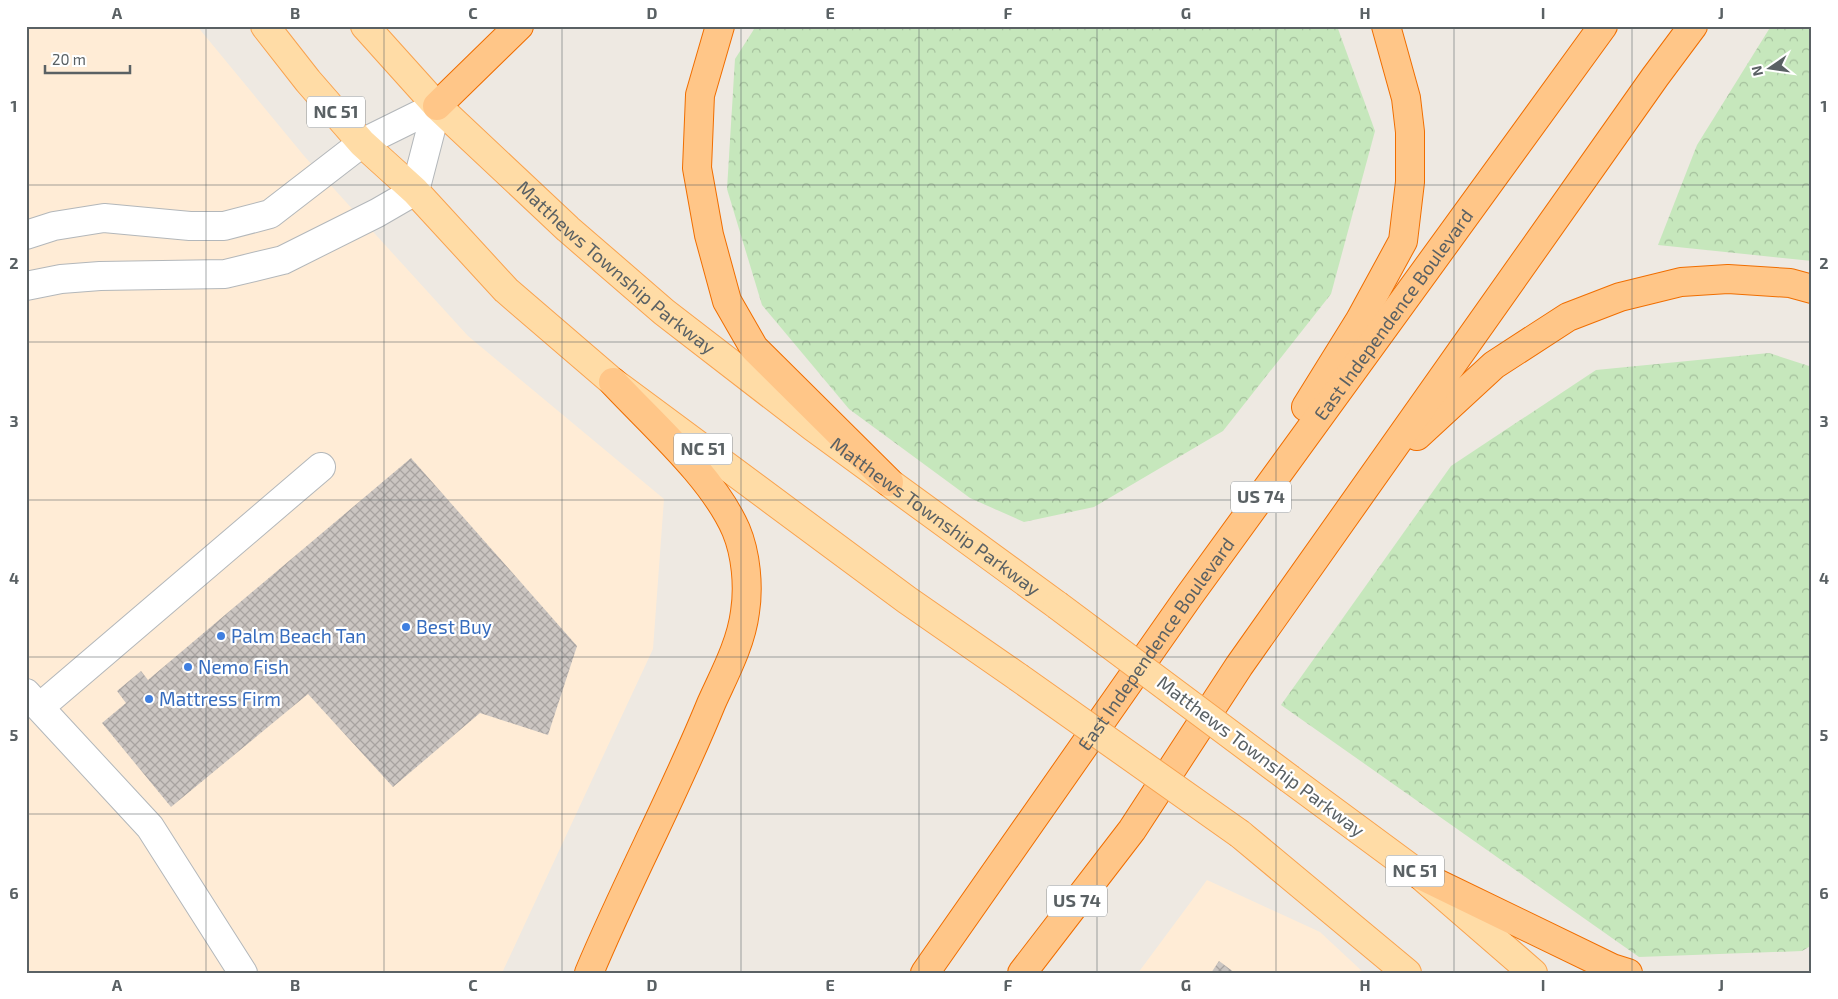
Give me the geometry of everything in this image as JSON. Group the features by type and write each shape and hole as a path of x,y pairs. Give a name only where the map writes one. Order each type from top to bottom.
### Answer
{"highway":[{"path":"437,106 520,26"},
{"path":"720,26 700,95 697,168 709,235 727,300 754,348 889,482"},
{"path":"1189,596 1360,320 1403,241 1410,182 1410,132 1406,98 1386,26"},
{"name":"East Independence Boulevard","path":"925,973 1189,596 1603,26"},
{"name":"US 74","path":"1022,973 1132,830 1239,666 1377,473 1655,76 1693,26"},
{"path":"1377,473 1494,365 1568,317 1620,297 1681,282 1728,279 1790,283 1812,289"},
{"path":"589,973 709,710 740,636 747,593 743,558 736,531 725,511 682,454 613,382"},
{"path":"1420,875 1612,968 1628,973"}],"main road":[{"name":"NC 51","path":"264,26 308,81 362,143 415,191 506,290 613,382 907,600 1240,834 1407,973"},
{"name":"Matthews Township Parkway","path":"365,26 437,106 568,229 664,312 813,428 1058,605 1420,875 1533,973"}],"lane":[{"path":"26,235 54,226 104,218 190,226 224,226 270,214 362,143 437,106"},
{"path":"26,286 61,279 100,276 225,274 283,260 338,233 415,191 437,106"},
{"path":"243,973 150,827 33,700 321,466"}],"shaded area":[{"path":"26,26 197,26 305,157 468,336 664,499 653,649 502,973 26,973"},
{"path":"1207,880 1320,932 1364,973 1138,973"}],"green space":[{"path":"756,26 1337,26 1375,131 1331,294 1223,431 1094,507 1024,522 970,498 849,409 762,305 727,189 735,59"},
{"path":"1771,26 1812,26 1812,261 1658,245 1697,145"},
{"path":"1769,353 1812,367 1812,945 1802,951 1639,957 1281,705 1451,466 1596,370"}],"building":[{"name":"Best Buy","path":"411,458 577,646 548,735 480,713 393,787 308,694 171,807 102,723 126,703 117,691 141,671 148,680"},
{"path":"1219,961 1235,973 1211,973"}],"place":[{"name":"Best Buy","path":"406,627"},
{"name":"Palm Beach Tan","path":"221,636"},
{"name":"Nemo Fish","path":"188,667"},
{"name":"Mattress Firm","path":"149,699"}]}
